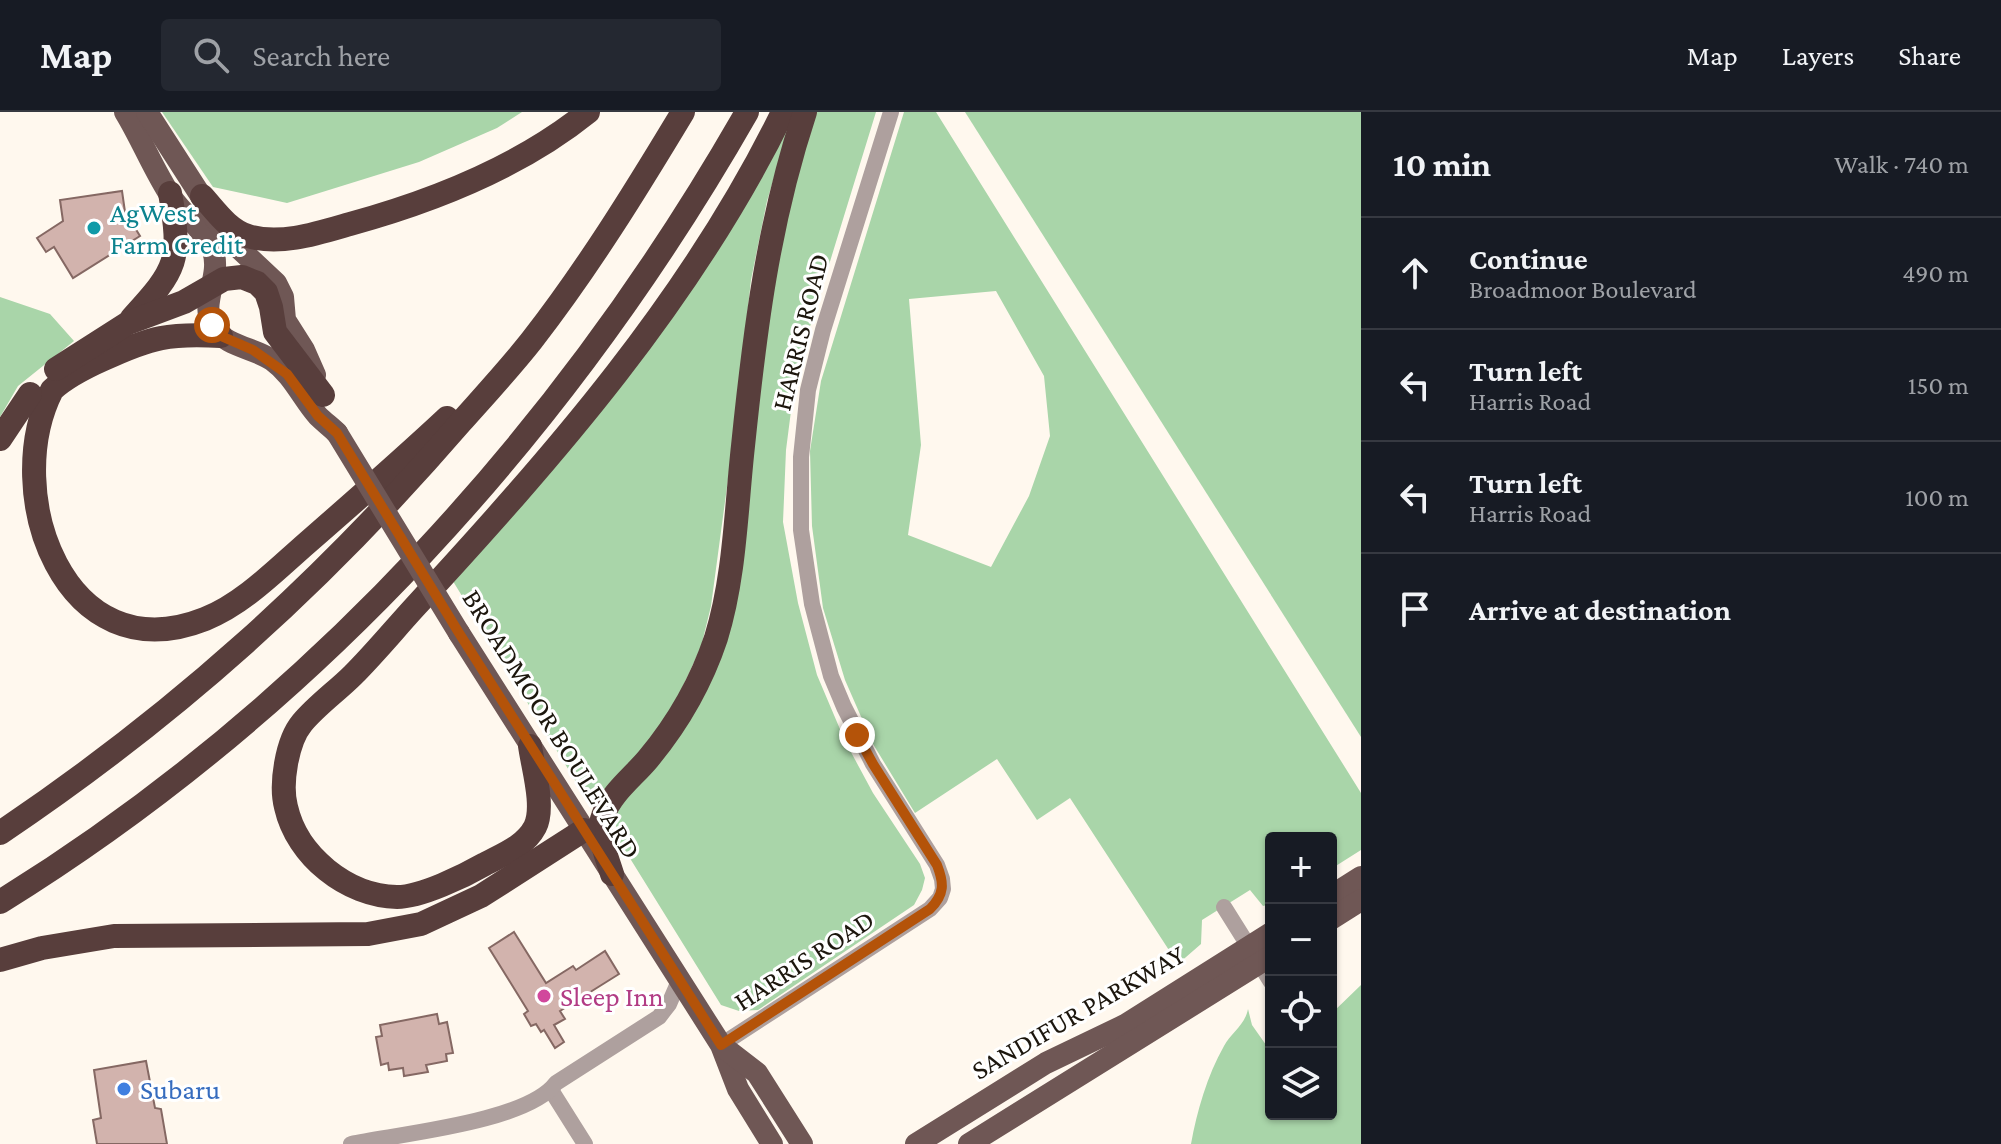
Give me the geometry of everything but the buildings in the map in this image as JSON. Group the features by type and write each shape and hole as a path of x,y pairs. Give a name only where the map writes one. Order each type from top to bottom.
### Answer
{"highway":[{"path":"202,196 232,228 246,236 265,239 312,235 429,200 492,172 588,112"},
{"path":"0,833 57,795 156,720 272,620 420,470 531,341 612,227 683,112"},
{"path":"0,902 121,819 221,742 337,639 438,538 520,443 606,332 685,216 747,112"},
{"path":"530,746 540,807 535,827 520,846 455,881 399,897 364,891 325,870 301,843 286,808 282,773 300,725 363,664 519,494 585,415 637,347 701,254 767,145 783,112"},
{"path":"612,874 601,840 601,818 612,798 667,735 686,706 716,636 730,571 764,267 774,217 805,112"},
{"path":"128,323 167,279 172,266 176,232 170,193"},
{"path":"0,439 27,397 50,374 82,350 128,323 184,302 224,279 242,277 262,287 269,299 275,332 323,395"},
{"path":"221,336 170,335 90,365 52,390 39,405 19,442 15,464 15,509 26,549 45,578 69,600 96,617 143,629 161,629 206,619 231,605 289,559 531,341"},
{"path":"0,960 42,948 114,936 368,934 421,924 481,896 584,830"}],"main road":[{"path":"125,112 170,193 212,247 215,259 208,313 212,325 221,336"},
{"name":"BROADMOOR BOULEVARD","path":"147,112 228,238 276,283 283,297 285,320 304,350 337,433 459,633 721,1045 738,1089 772,1144"},
{"name":"BROADMOOR BOULEVARD","path":"221,336 253,350 280,367 299,387 318,416 337,433"},
{"path":"1337,892 1361,877"},
{"path":"1337,915 1361,900"},
{"name":"SANDIFUR PARKWAY","path":"916,1144 1046,1063 1263,962"},
{"name":"SANDIFUR PARKWAY","path":"969,1144 1263,962"},
{"name":"BROADMOOR BOULEVARD","path":"721,1045 757,1073 802,1144"}],"street":[{"name":"HARRIS ROAD","path":"721,1045 930,909 943,889 937,865 873,764 831,676 812,604 801,530 801,442 811,375 891,112"},
{"path":"1224,907 1263,962"},
{"path":"351,1144 501,1114 551,1090 556,1083 659,1017 669,1004 679,981"},
{"path":"551,1090 585,1144"}],"green space":[{"path":"162,112 522,112 497,128 419,162 287,203 213,187"},
{"path":"790,112 751,280 711,606 701,647 666,723 605,793 593,794 581,790 451,578 538,482"},
{"path":"814,112 876,112 796,372 786,450 783,522 798,603 817,675 845,741 873,793 920,864 925,878 914,905 758,1010 739,1011 721,1005 618,839 614,812 698,704 775,251"},
{"path":"904,112 936,112 1361,793 1361,850 1337,865 1337,832 1265,832 1265,906 1250,890 1202,920 1201,944 1178,964 1070,798 1037,820 997,759 915,813 873,744 845,680 823,608 812,526 810,451 821,381","holes":["996,291 1044,376 1050,436 1029,496 991,567 908,535 921,445 909,299"]},
{"path":"965,112 1361,112 1361,737"},
{"path":"0,297 50,314 74,341 18,386 0,417"},
{"path":"1361,985 1361,1144 1191,1144 1213,1069 1248,1009 1252,1025 1265,1043 1265,1120 1337,1120 1337,1008"}],"place":[{"name":"AgWest Farm Credit","path":"94,228"},
{"name":"Sleep Inn","path":"544,996"},
{"name":"Subaru","path":"124,1089"}],"route":[{"path":"212,325 221,336 272,360 299,387 318,416 337,433 459,633 721,1045 930,909 940,898 943,889 937,865 857,735"}]}
